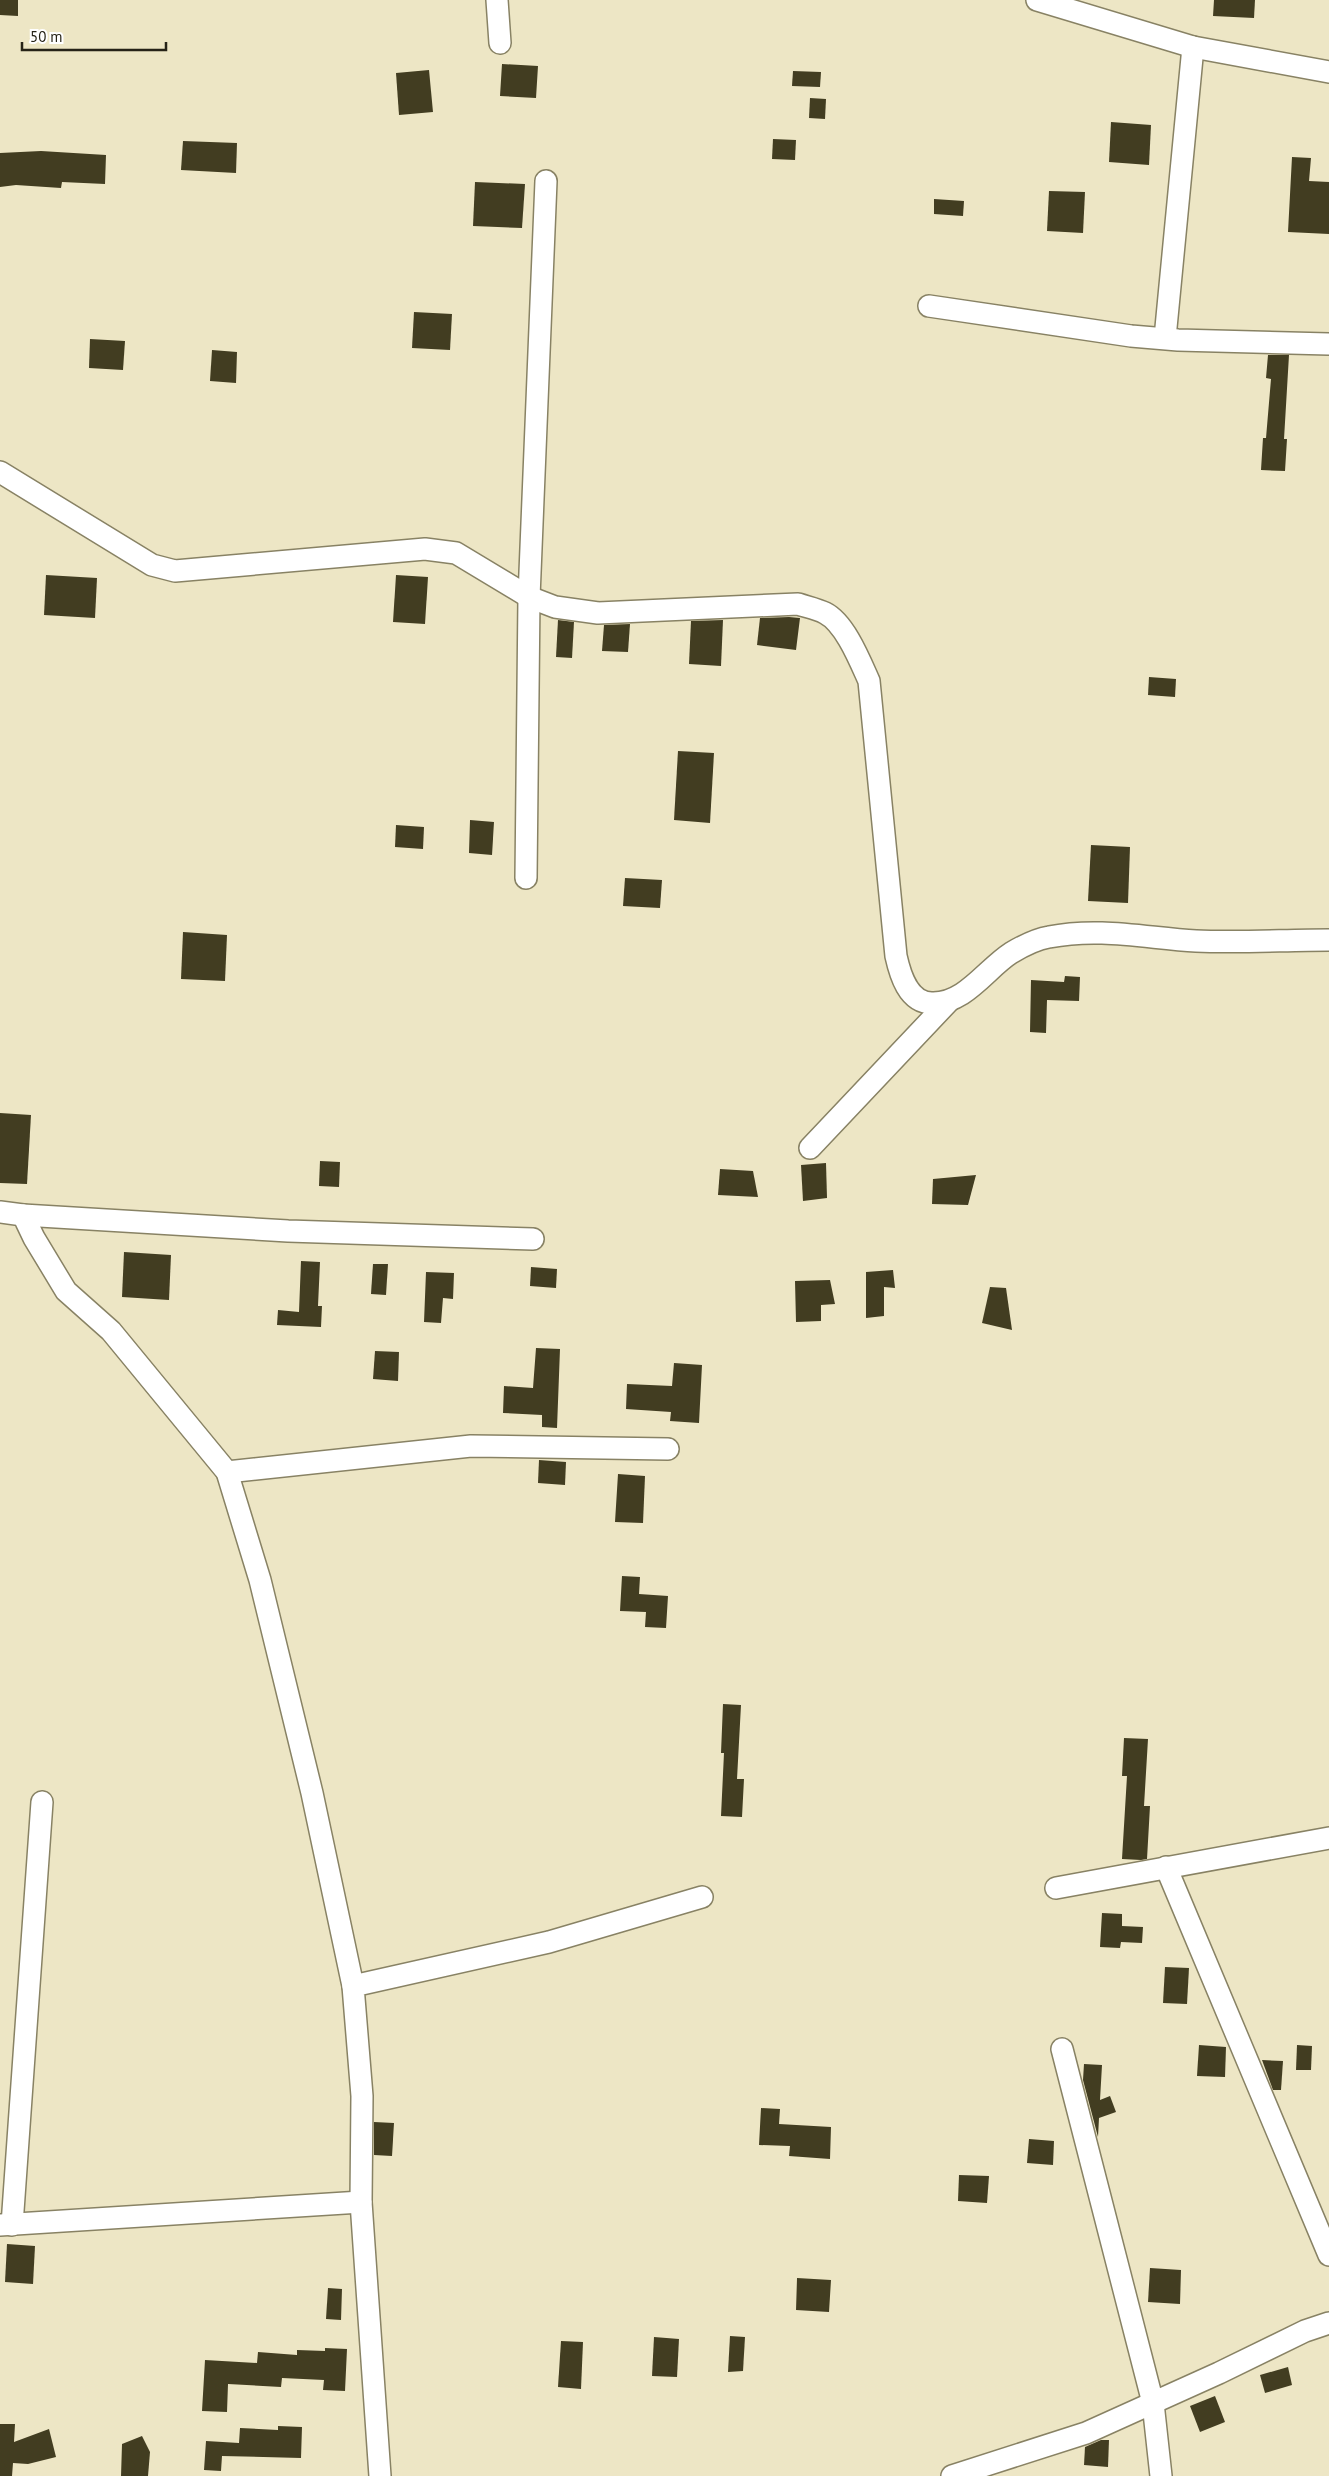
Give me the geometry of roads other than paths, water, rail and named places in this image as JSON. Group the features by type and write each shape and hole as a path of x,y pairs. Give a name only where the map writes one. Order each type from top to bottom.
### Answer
{"street":[{"path":"497,0 500,43"},
{"path":"1037,0 1193,47 1329,72"},
{"path":"1165,338 1193,47"},
{"path":"526,878 528,597 546,181"},
{"path":"929,306 1131,336 1329,344"},
{"path":"0,472 152,565 175,571 425,549 456,554 528,597 555,607 598,613 798,604 826,613 842,631 857,655 869,681 896,956 901,978 912,994 930,1003 949,1001"},
{"path":"810,1148 949,1001 974,984 1010,953 1046,938 1078,932 1113,933 1197,941 1329,940"},
{"path":"0,1212 288,1231 533,1239"},
{"path":"23,1215 34,1238 66,1291 111,1332 227,1472 260,1580 312,1793 353,1986 362,2096 361,2202 380,2476"},
{"path":"227,1472 471,1446 668,1449"},
{"path":"42,1802 6,2225 361,2202"},
{"path":"1056,1888 1166,1867 1270,1851 1329,1838"},
{"path":"1166,1867 1329,2255"},
{"path":"353,1986 549,1942 702,1897"},
{"path":"1062,2049 1153,2403 1161,2476"},
{"path":"952,2476 1086,2433 1305,2331 1329,2323"}]}
